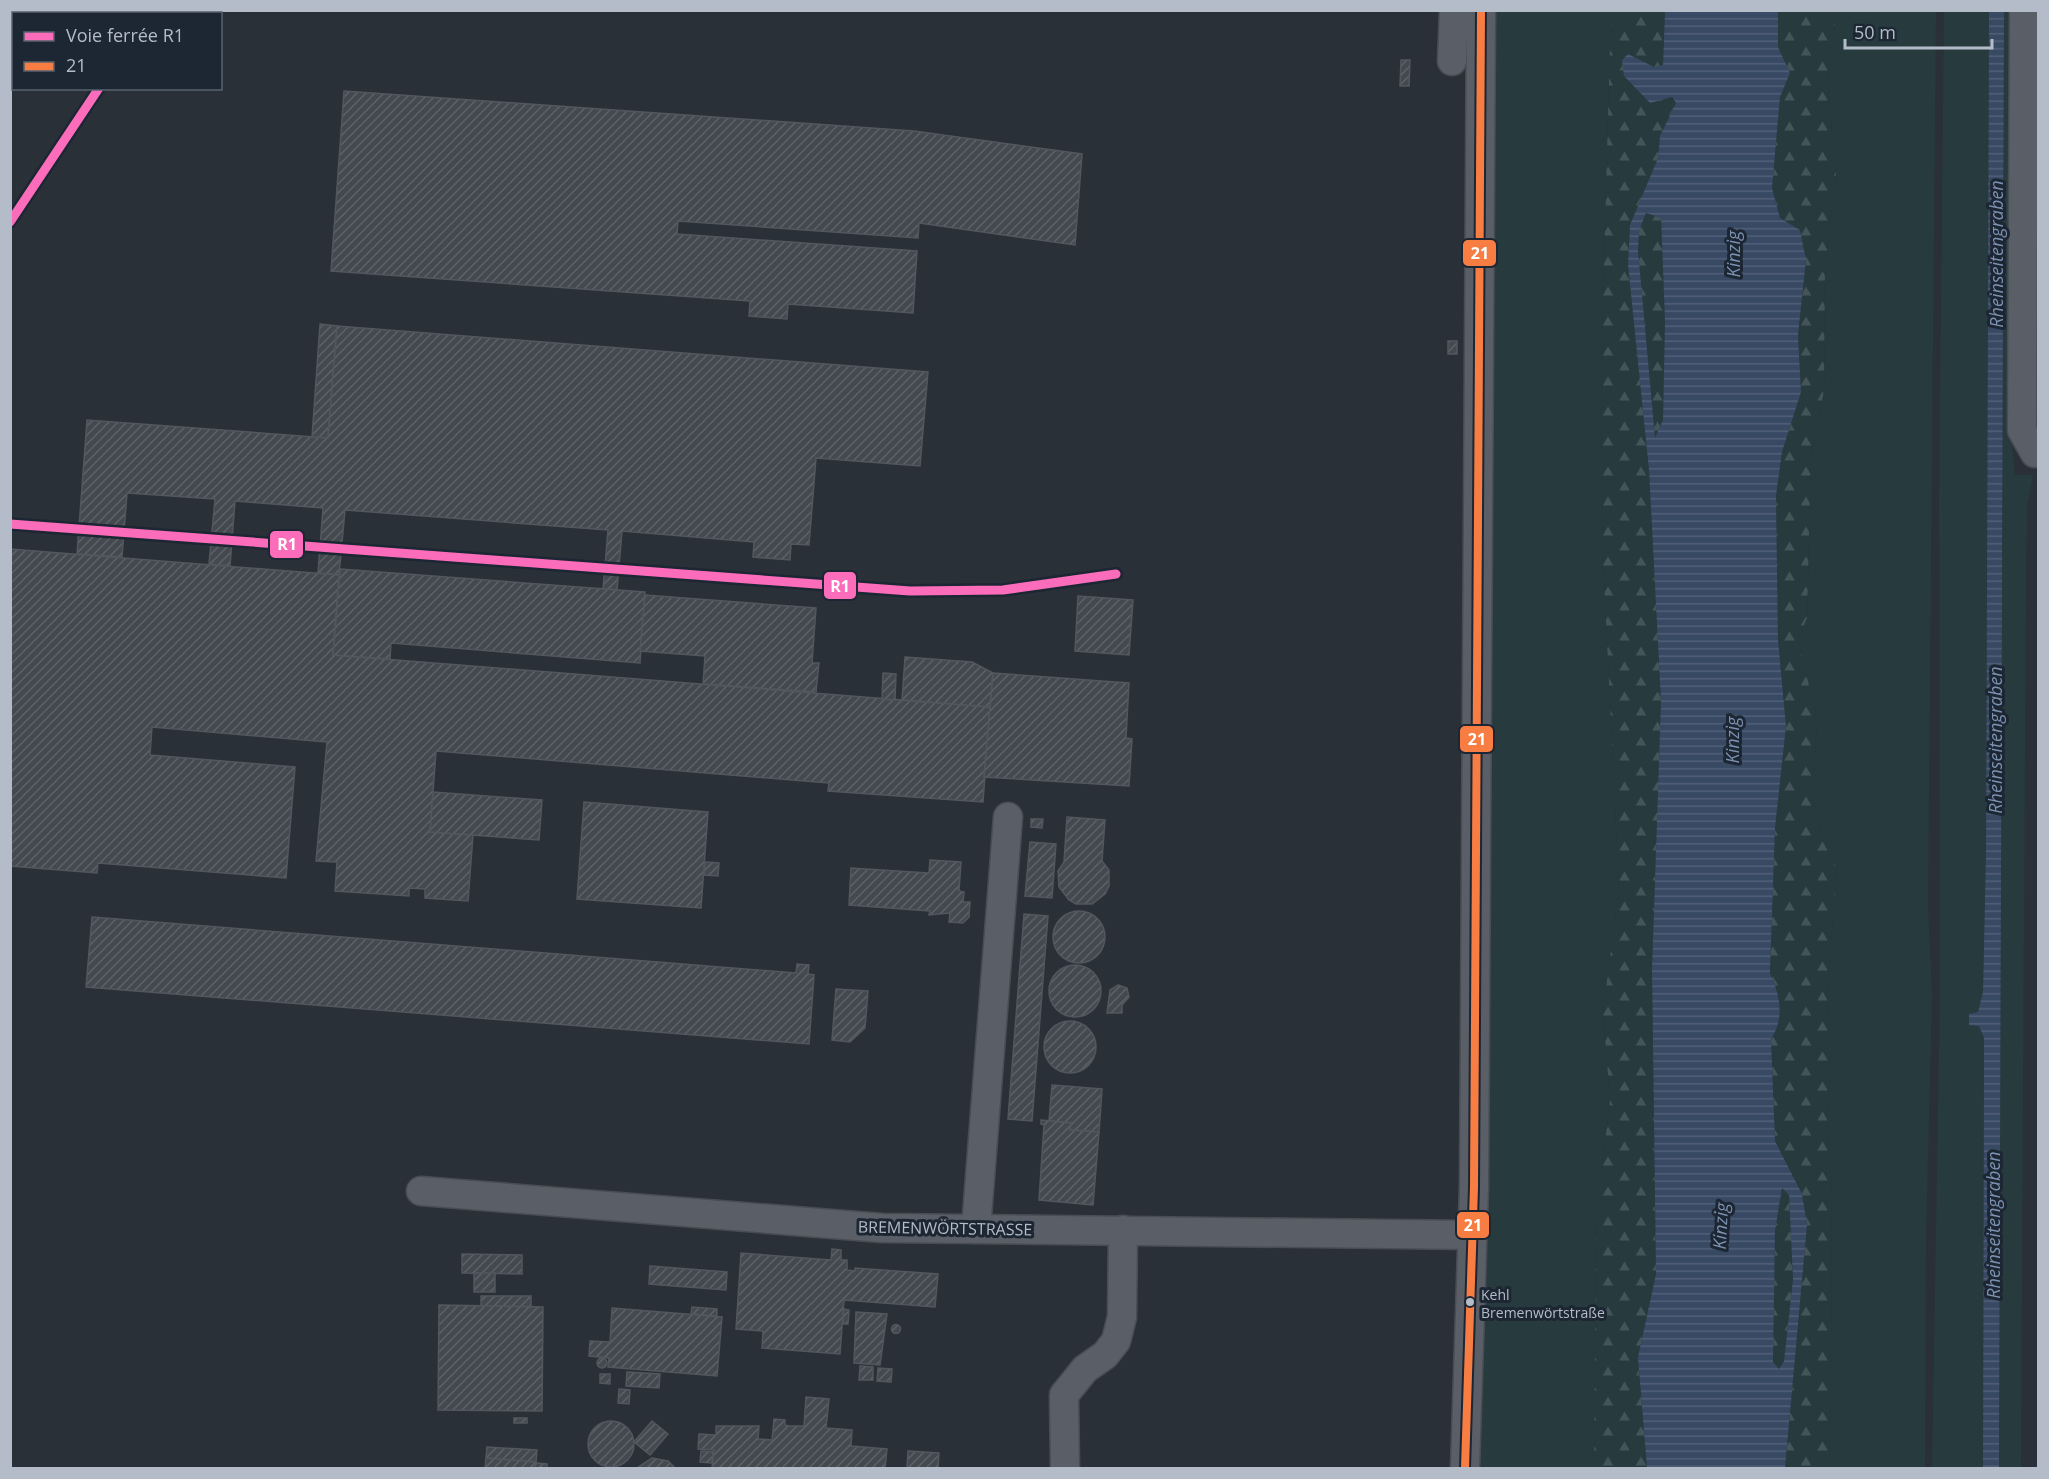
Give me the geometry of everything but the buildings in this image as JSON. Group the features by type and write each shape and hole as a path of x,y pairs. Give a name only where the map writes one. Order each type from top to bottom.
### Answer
{"street":[{"path":"1452,61 1454,10"},
{"path":"1465,1468 1474,1175 1481,10"},
{"path":"2024,10 2022,430 2036,453 2038,452"},
{"path":"976,1229 1008,817"},
{"name":"BREMENWÖRTSTRASSE","path":"421,1191 813,1224 976,1229 1471,1234"},
{"path":"1065,1468 1064,1395 1085,1369 1105,1355 1116,1341 1122,1317 1123,1230"}],"green space":[{"path":"1665,10 1663,65 1654,68 1628,54 1676,103 1660,136 1658,158 1630,225 1628,265 1649,470 1661,701 1652,969 1656,1274 1638,1357 1647,1468 1594,1468 1596,1215 1610,1101 1603,1012 1619,887 1603,560 1601,368 1610,44 1614,11"},
{"path":"1989,10 1986,850 1983,992 1978,1012 1969,1015 1974,1026 1979,1026 1984,1038 1983,1468 1932,1468 1940,990 1939,497 1944,11"},
{"path":"2012,10 2010,427 2015,475 2033,475 2027,506 2026,575 2021,1468 1999,1468 2004,11"},
{"path":"1491,11 1614,11 1610,44 1601,368 1603,560 1619,887 1603,1012 1610,1101 1596,1215 1594,1468 1478,1468"},
{"path":"1778,11 1837,11 1827,77 1836,175 1825,268 1824,391 1811,455 1807,618 1798,639 1817,719 1813,798 1822,839 1837,869 1827,989 1831,1050 1827,1118 1832,1194 1830,1468 1785,1468 1807,1225 1802,1194 1775,1141 1771,1039 1778,1023 1780,1006 1770,973 1775,828 1786,726 1778,640 1776,496 1782,452 1801,392 1798,335 1806,260 1780,218 1772,188 1780,96 1790,73 1778,47"},
{"path":"1837,11 1936,11 1928,905 1932,995 1926,1241 1925,1468 1830,1468 1832,1194 1827,1118 1831,1050 1827,989 1837,869 1822,839 1813,797 1817,719 1798,639 1807,618 1811,455 1824,391 1825,268 1836,175 1827,77"},
{"path":"1646,213 1661,218 1665,321 1663,420 1655,440 1638,250 1639,231"},
{"path":"1782,1188 1789,1195 1793,1279 1784,1361 1779,1369 1773,1362 1775,1231"}],"water":[{"name":"Rheinseitengraben","path":"2004,10 1999,1468 1983,1468 1984,1038 1979,1026 1969,1025 1969,1014 1978,1012 1983,992 1986,850 1989,11"},
{"name":"Kinzig","path":"1665,11 1778,11 1778,47 1790,73 1780,97 1772,188 1780,218 1800,230 1806,260 1798,335 1801,392 1782,452 1776,496 1778,640 1786,726 1775,828 1770,973 1780,1006 1778,1023 1771,1039 1775,1141 1802,1194 1807,1225 1785,1468 1647,1468 1638,1357 1656,1274 1652,969 1661,701 1649,470 1628,265 1630,225 1658,158 1660,136 1676,103 1672,97 1650,103 1624,76 1622,60 1628,54 1654,67 1663,65","holes":["1646,213 1661,218 1665,321 1663,420 1655,438 1638,250 1639,231","1782,1188 1789,1195 1793,1279 1784,1361 1779,1369 1773,1362 1775,1231"]}],"rail line":[{"name":"R1","path":"10,222 98,90"},
{"name":"R1","path":"10,524 910,591 1003,590 1116,574"}],"transit line":[{"name":"21","path":"1465,1468 1474,1187 1481,10"}],"place":[{"name":"Kehl Bremenwörtstraße","path":"1470,1302"}]}
